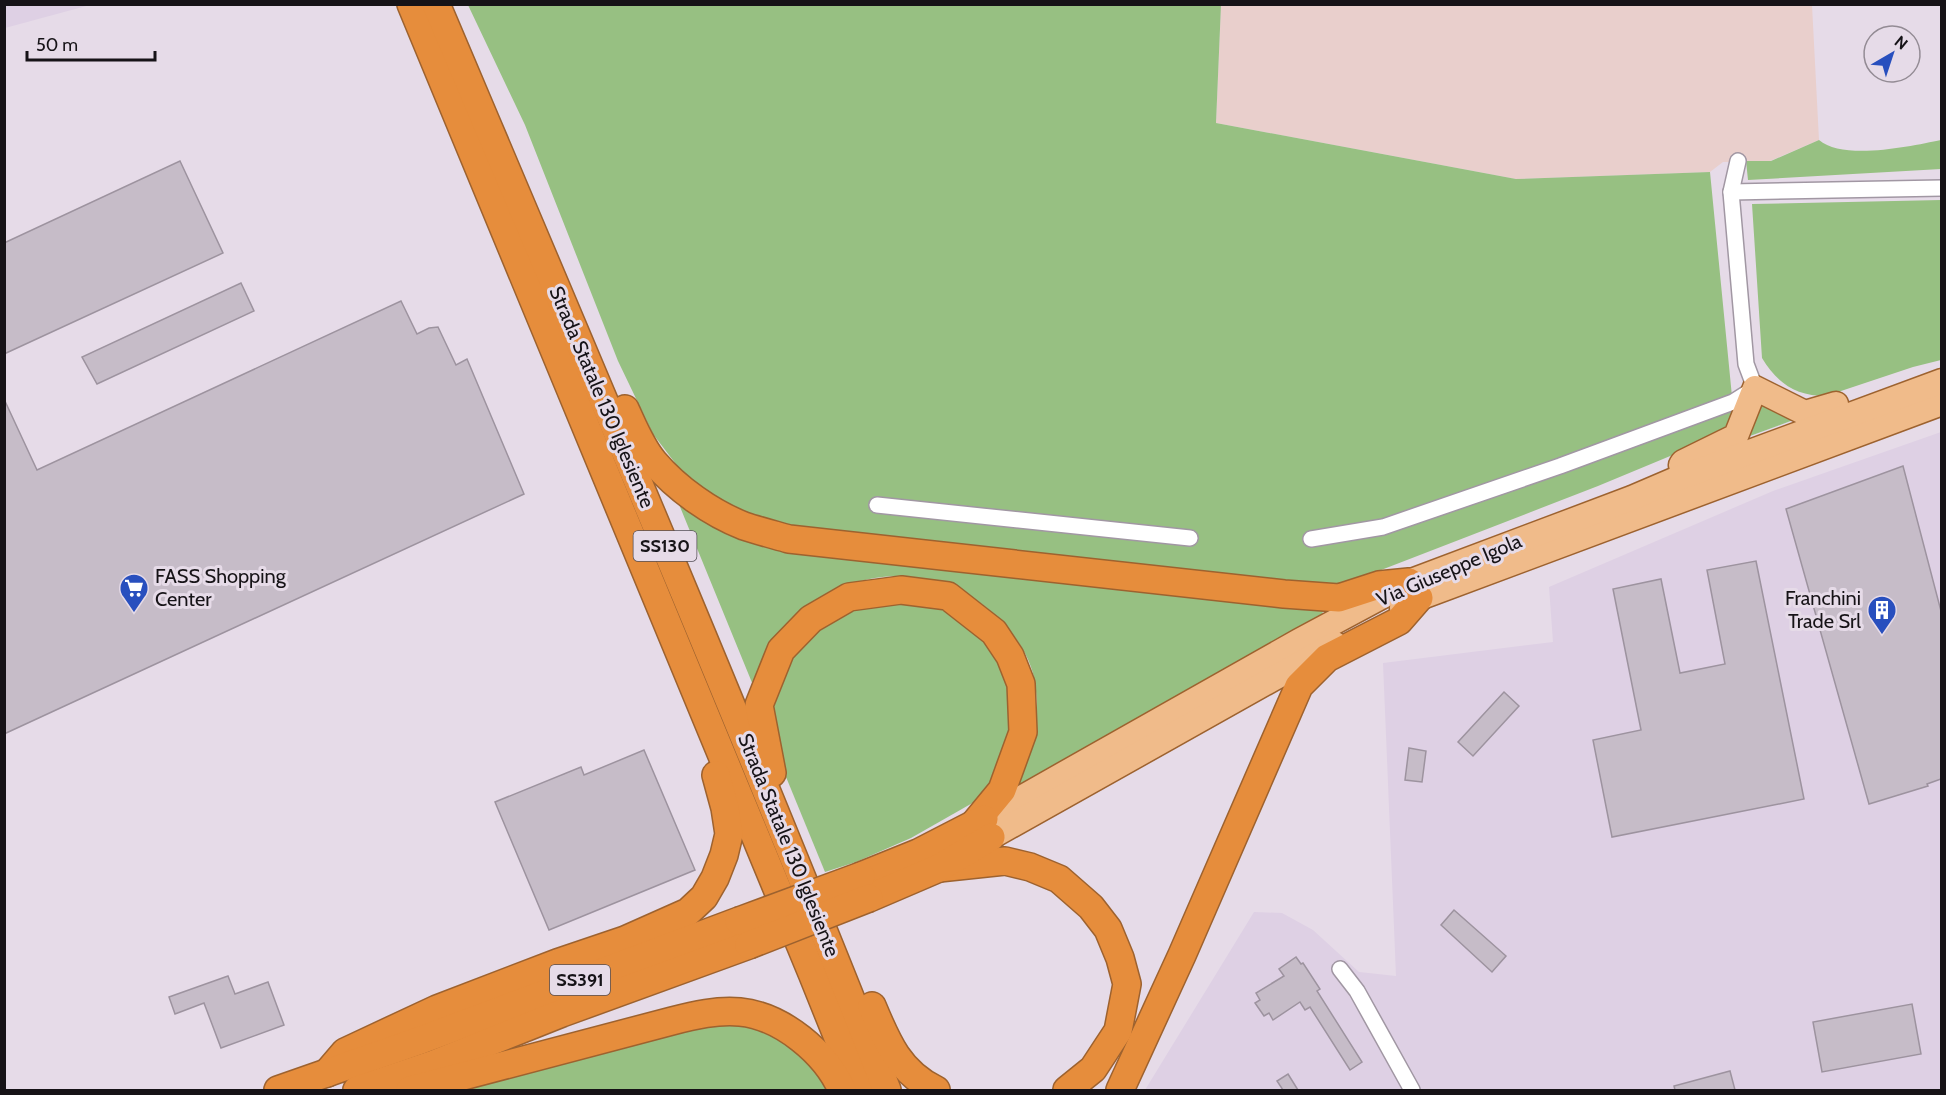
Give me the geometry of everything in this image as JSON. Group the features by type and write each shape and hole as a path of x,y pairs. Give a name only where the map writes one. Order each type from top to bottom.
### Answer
{"highway":[{"name":"Strada Statale 130 Iglesiente","path":"411,4 859,1090"},
{"name":"Strada Statale 130 Iglesiente","path":"436,4 687,598 887,1090"},
{"path":"562,302 586,324 635,430 653,461 681,489 711,510 744,526 789,539 1284,594 1339,598 1379,585 1414,590 1399,621 1327,658 1299,686 1182,955 1120,1090"},
{"path":"782,830 759,705 781,650 812,619 849,597 902,590 948,596 994,632 1010,656 1021,684 1023,732 1002,790 983,826"},
{"path":"327,1073 345,1052 437,1009 625,940 688,912 704,897 715,878 729,834 704,712"},
{"name":"SS391","path":"278,1090 744,933 865,887 939,868 983,826"},
{"name":"SS391","path":"865,887 918,853 983,826"},
{"path":"939,868 1005,861 1030,867 1059,879 1091,907 1108,929 1120,958 1127,984 1118,1031 1093,1069 1067,1090"},
{"name":"SS391","path":"357,1090 434,1064 562,1013 744,933"},
{"path":"834,957 858,970 884,1034 901,1065 936,1090"},
{"path":"410,1090 709,1012 742,1012 778,1023 810,1045 837,1078 842,1090"}],"main road":[{"name":"Via Giuseppe Igola","path":"983,826 1414,590 1674,480 1941,381"},
{"path":"1674,480 1683,462 1736,436 1755,388 1805,413 1878,391 1905,393"},
{"name":"Via Giuseppe Igola","path":"1414,590 1941,403"}],"street":[{"path":"1311,539 1383,527 1560,466 1733,402 1755,388 1746,364 1731,192 1738,162"},
{"path":"1731,192 1941,189"},
{"path":"877,505 1191,538"},
{"path":"1340,969 1357,991 1412,1090"}],"shaded area":[{"path":"5,4 90,4 90,5 5,28"},
{"path":"1221,5 1812,5 1819,140 1770,161 1723,162 1710,172 1516,179 1216,123"},
{"path":"1941,432 1941,1090 1145,1090 1254,912 1282,913 1313,930 1359,972 1396,976 1383,663 1553,642 1549,587 1773,491"}],"green space":[{"path":"468,5 1221,5 1216,123 1516,179 1710,172 1734,417 1716,437 1598,486 1363,577 1331,587 780,526 714,500 685,476 653,434 618,361 525,125"},
{"path":"1819,140 1844,150 1861,151 1941,140 1941,169 1748,180 1746,161 1771,161"},
{"path":"1941,200 1941,360 1826,396 1805,394 1781,381 1762,358 1752,204"},
{"path":"1769,402 1796,419 1750,436 1756,420 1758,405"},
{"path":"676,497 713,524 1325,607 1322,614 1016,789 1034,738 1037,711 1035,683 1027,656 1020,644 990,611 968,595 909,577 882,577 852,584 810,605 787,624 771,647 755,690"},
{"path":"872,600 934,603 964,617 1006,662 1017,731 994,783 976,801 911,838 856,862 825,872 777,755 772,718 774,693 796,643 816,625"},
{"path":"705,1024 742,1024 773,1034 804,1058 829,1090 446,1090"}],"building":[{"path":"180,161 223,253 4,354 4,243"},
{"path":"241,283 254,311 97,384 82,357"},
{"name":"FASS Shopping Center","path":"401,301 417,334 429,328 438,327 456,365 467,359 524,494 4,734 4,399 37,470"},
{"name":"Franchini Trade Srl","path":"1903,466 1941,611 1941,779 1927,784 1928,786 1869,804 1786,509"},
{"path":"1756,561 1804,799 1612,837 1593,740 1641,730 1613,589 1661,579 1680,673 1725,664 1707,570"},
{"path":"1504,692 1519,706 1473,756 1458,742"},
{"path":"1409,748 1426,751 1422,782 1405,780"},
{"path":"644,750 695,870 549,930 495,802 581,767 584,775"},
{"path":"1454,910 1506,956 1492,972 1441,925"},
{"path":"1296,957 1301,964 1303,963 1320,989 1317,991 1362,1062 1350,1070 1310,1007 1305,1010 1300,1002 1273,1020 1269,1013 1264,1016 1255,1003 1260,1000 1256,993 1284,976 1279,969"},
{"path":"228,976 235,994 268,982 284,1025 221,1048 204,1003 175,1014 169,997"},
{"path":"1912,1004 1921,1054 1822,1072 1813,1022"},
{"path":"1730,1071 1735,1090 1675,1090 1674,1086"},
{"path":"1288,1074 1298,1090 1283,1090 1277,1081"}],"place":[{"name":"FASS Shopping Center","path":"134,614"},
{"name":"Franchini Trade Srl","path":"1882,636"}]}
